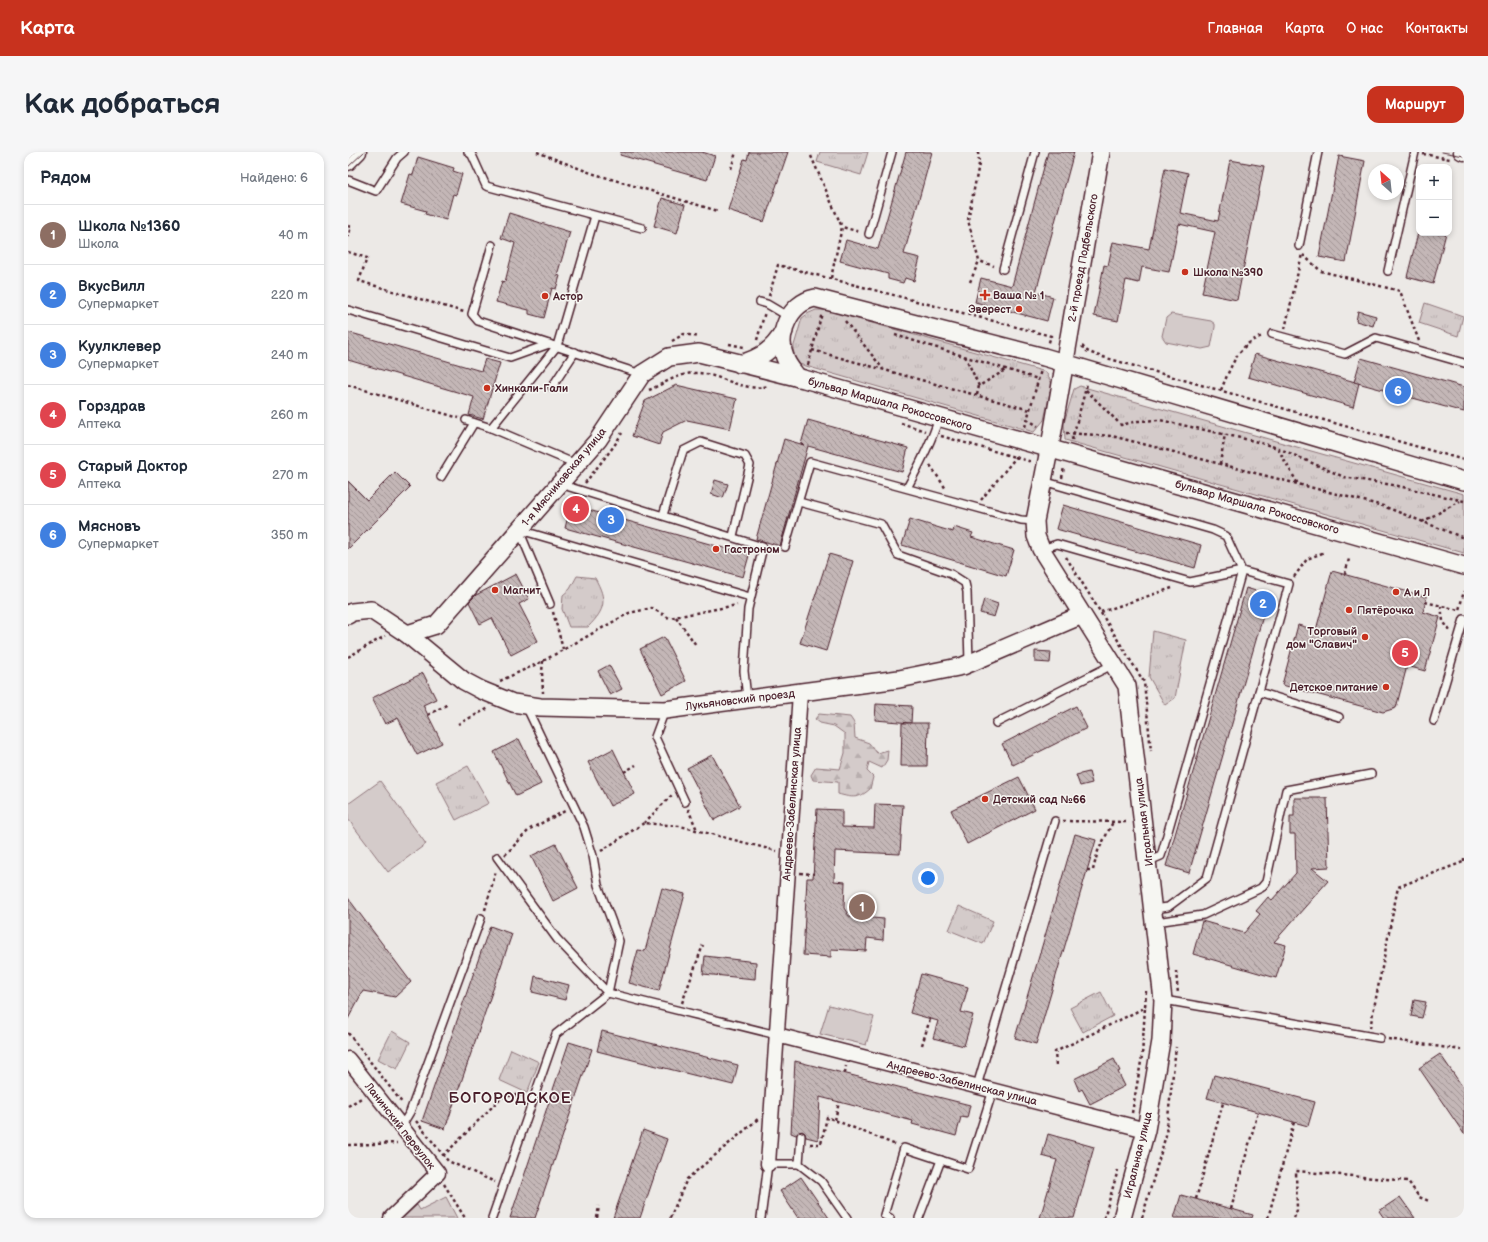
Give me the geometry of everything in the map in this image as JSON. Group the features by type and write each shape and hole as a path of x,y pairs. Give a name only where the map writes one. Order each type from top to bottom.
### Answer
{"street":[{"path":"348,163 359,152"},
{"name":"2-й проезд Подбельского","path":"1065,364 1101,152"},
{"path":"740,364 756,360 771,350 798,304 815,298 1065,364 1464,481"},
{"name":"бульвар Маршала Рокоссовского","path":"786,324 784,355 792,370 803,371 936,426 1049,449 1464,566"},
{"name":"1-я Мясниковская улица","path":"402,631 436,625 598,440 642,374 668,357 699,353 740,364 803,371"},
{"path":"1049,449 1065,364"},
{"name":"Игральная улица","path":"1049,449 1035,521 1036,536 1041,549 1127,686 1155,916 1163,1000 1161,1041 1146,1130 1122,1218"},
{"path":"348,615 352,612 371,610 402,631"},
{"name":"Лукьяновский проезд","path":"402,631 464,681 505,700 533,706 665,710 900,679 969,664 1082,615"},
{"name":"Андреево-Забелинская улица","path":"768,1164 778,1035 800,693"},
{"name":"Андреево-Забелинская улица","path":"778,1035 1146,1130"},
{"name":"Ланинский переулок","path":"348,1059 438,1173"},
{"path":"391,1218 438,1173"}],"lane":[{"path":"348,180 376,191 397,158 404,152"},
{"path":"468,152 472,155 486,186 642,228"},
{"path":"869,234 892,152"},
{"path":"1003,269 1035,152"},
{"path":"1299,246 1318,152"},
{"path":"1388,271 1415,152"},
{"path":"491,428 557,346 595,216"},
{"path":"492,245 472,314 478,321 642,374"},
{"path":"760,302 767,304 786,324"},
{"path":"348,310 510,358 549,344"},
{"path":"1272,334 1345,354 1376,338 1464,362"},
{"path":"552,387 575,352"},
{"path":"466,420 491,428 576,464"},
{"path":"442,477 474,423"},
{"path":"907,488 924,456 936,426"},
{"path":"663,515 683,451 701,442 745,456 750,465 733,536"},
{"path":"785,548 810,462 1022,520 1035,521"},
{"path":"1043,481 1213,530 1226,536 1242,571 1161,856 1148,861"},
{"path":"559,484 733,536 763,547 748,609 744,671 747,699"},
{"path":"799,502 881,524 898,556 951,574 965,583 967,592 969,664"},
{"path":"519,530 750,597"},
{"path":"519,530 550,604"},
{"path":"1041,549 1057,544 1190,582 1242,571 1289,584 1207,878 1155,916"},
{"path":"1434,721 1464,619"},
{"path":"996,723 1114,664"},
{"path":"1259,692 1340,717"},
{"path":"492,1218 556,1034 608,993 619,941 598,885 593,856 575,806 533,706"},
{"path":"665,710 655,737 685,802"},
{"path":"1155,916 1203,915 1261,888 1266,882 1286,790 1371,774"},
{"path":"977,1086 1055,821"},
{"path":"498,859 557,939 608,993 778,1035"},
{"path":"401,1127 410,1112 483,916"},
{"path":"1163,1000 1380,1038"},
{"path":"890,1218 884,1214 904,1148 968,1169 992,1090"},
{"path":"799,1164 801,1136"},
{"path":"919,1218 941,1160"},
{"path":"761,1218 768,1164 799,1164 821,1181 847,1218"}],"path":[{"path":"537,152 591,173 718,211"},
{"path":"731,169 736,152"},
{"path":"970,282 979,261 968,220 979,164 978,152"},
{"path":"1415,152 1461,155"},
{"path":"811,156 842,227 831,278"},
{"path":"348,226 351,227 348,236"},
{"path":"842,227 869,234"},
{"path":"1299,246 1303,254 1321,271 1400,291 1422,351"},
{"path":"348,252 367,258 359,281 472,314"},
{"path":"1283,337 1303,254"},
{"path":"979,261 1003,269"},
{"path":"778,265 1051,336"},
{"path":"803,371 812,350 822,313 828,315"},
{"path":"839,318 853,322"},
{"path":"845,320 884,369"},
{"path":"890,334 1038,379"},
{"path":"1221,390 1236,356 1253,339 1272,334"},
{"path":"1081,345 1087,351 1096,355 1464,460"},
{"path":"812,350 1030,410"},
{"path":"964,356 979,386 977,395"},
{"path":"979,386 1007,369"},
{"path":"1025,430 1041,370"},
{"path":"646,392 683,374 699,373 758,389 771,385"},
{"path":"1071,443 1087,384"},
{"path":"348,385 466,420"},
{"path":"1086,390 1121,425 1138,421 1160,420 1225,434 1278,448 1344,477 1398,486 1462,501"},
{"path":"1028,419 1038,426"},
{"path":"897,422 936,426 1017,458 1035,463"},
{"path":"580,490 614,446 626,426"},
{"path":"1064,433 1074,432 1112,436 1383,506 1464,538"},
{"path":"1220,464 1225,434"},
{"path":"1278,448 1298,484"},
{"path":"924,456 956,502"},
{"path":"976,507 1017,458"},
{"path":"1422,522 1462,501"},
{"path":"1289,584 1307,559 1325,552"},
{"path":"1345,574 1349,559"},
{"path":"1101,612 1190,582"},
{"path":"1426,602 1460,610 1464,591"},
{"path":"550,604 563,649"},
{"path":"482,690 543,660 629,613 652,608 669,618 736,605 748,609"},
{"path":"676,617 696,645"},
{"path":"348,658 382,638 402,631"},
{"path":"533,706 544,691 542,672 543,660"},
{"path":"458,724 505,700"},
{"path":"428,715 448,704"},
{"path":"624,772 636,765"},
{"path":"593,856 644,823 678,788"},
{"path":"685,802 698,831"},
{"path":"483,916 498,859 530,829 575,806"},
{"path":"1126,814 1128,830"},
{"path":"1055,821 1144,821"},
{"path":"1087,870 1093,870 1098,851 1113,822"},
{"path":"644,823 680,826 789,854"},
{"path":"1368,1036 1398,887 1463,863 1464,858"},
{"path":"680,1011 703,945"},
{"path":"1130,1125 1142,1056 1146,987"},
{"path":"1056,1065 1055,1052 1146,1007"},
{"path":"922,1044 930,1019"},
{"path":"1380,1038 1461,1050"},
{"path":"443,1156 502,1097 516,1095 534,1097"},
{"path":"835,1120 839,1102"},
{"path":"1196,1199 1223,1103"},
{"path":"1231,1209 1258,1112"},
{"path":"670,1218 687,1179 762,1116"},
{"path":"801,1144 820,1144 827,1117 904,1148"},
{"path":"1268,1218 1294,1122"},
{"path":"348,1145 413,1142"},
{"path":"1104,1218 1120,1164"},
{"path":"1294,1218 1296,1210 1296,1171 1408,1181 1419,1197 1429,1201"},
{"path":"438,1173 465,1218"},
{"path":"597,1218 599,1206"}],"green space":[{"path":"820,152 868,152 861,175 817,162"},
{"path":"1425,303 1463,316 1458,336 1419,323"},
{"path":"816,310 826,310 1046,372 1052,384 1044,420 1034,432 799,364 795,358 793,349 802,318"},
{"path":"1171,314 1211,321 1215,324 1211,347 1202,349 1166,342 1162,336 1166,318"},
{"path":"1080,386 1464,494 1464,553 1065,440 1064,423 1074,389"},
{"path":"577,576 595,578 602,592 603,604 601,609 594,621 588,627 569,627 562,609 563,595 570,589"},
{"path":"1153,631 1186,640 1175,698 1165,705 1149,677"},
{"path":"819,714 850,717 854,723 855,738 869,743 877,753 888,750 887,760 882,768 869,762 867,771 873,777 870,789 862,795 851,797 838,794 838,782 813,780 811,775 816,767 840,769 845,753 845,734 834,726 820,723 815,719"},
{"path":"468,766 489,803 456,820 436,782"},
{"path":"380,781 426,844 388,872 348,819 348,804"},
{"path":"959,906 993,921 983,944 949,930"},
{"path":"1101,992 1113,1016 1083,1032 1070,1008"},
{"path":"829,1005 874,1017 866,1045 820,1034"},
{"path":"392,1031 410,1042 397,1069 378,1059"},
{"path":"511,1049 539,1062 527,1093 499,1080"},
{"path":"446,1197 457,1218 403,1218 417,1205 420,1210"}],"building":[{"path":"621,152 702,152 715,156 707,180 620,155"},
{"path":"749,152 788,152 764,222 728,210 744,159 747,160"},
{"path":"906,152 932,152 904,254 920,258 914,281 905,278 903,283 888,279 888,274 840,261 846,240 878,249"},
{"path":"1048,152 1074,152 1036,292 1053,297 1047,321 975,302 981,278 1012,286"},
{"path":"1339,156 1365,161 1346,262 1319,257"},
{"path":"418,157 454,168 453,171 462,174 456,195 453,194 446,220 425,214 426,211 401,204 410,174 413,175"},
{"path":"1230,160 1264,166 1237,300 1202,293 1215,232 1179,224 1169,272 1142,267 1139,283 1126,280 1118,321 1094,316 1104,265 1108,266 1113,242 1149,249 1165,168 1188,173 1180,213 1218,221"},
{"path":"662,198 685,205 677,233 654,226"},
{"path":"509,213 570,232 557,275 560,276 556,289 552,288 544,318 529,314 529,310 496,302 502,281 505,282 515,243 501,238"},
{"path":"1417,236 1445,236 1433,284 1407,277"},
{"path":"1358,311 1376,316 1373,326 1356,321"},
{"path":"348,332 481,371 485,359 500,363 483,419 469,415 474,397 348,360"},
{"path":"1255,354 1359,383 1353,407 1248,377"},
{"path":"1361,358 1464,387 1464,412 1354,382"},
{"path":"676,385 737,399 730,429 687,420 663,432 659,445 632,436 645,401"},
{"path":"808,420 908,448 902,472 808,446 780,546 756,539 784,439 804,445 801,444"},
{"path":"395,472 410,487 348,549 348,481 367,500"},
{"path":"715,480 728,484 723,498 711,494"},
{"path":"571,505 731,550 732,547 750,552 743,577 565,528"},
{"path":"1063,505 1201,545 1195,568 1056,529"},
{"path":"910,519 953,532 954,527 973,533 971,537 1014,550 1006,576 902,545"},
{"path":"829,554 853,561 826,651 800,643"},
{"name":"Торговый дом \"Славич\"","path":"1332,571 1427,597 1423,612 1440,617 1425,671 1407,666 1396,708 1383,712 1282,685 1298,625 1316,630"},
{"path":"516,574 529,599 519,604 538,641 511,655 492,618 480,624 469,602 476,595"},
{"path":"1246,588 1269,595 1189,873 1166,866"},
{"path":"984,599 998,604 994,617 980,613"},
{"path":"664,637 686,681 662,694 640,649"},
{"path":"1035,651 1051,652 1050,663 1035,662"},
{"path":"609,665 622,689 610,695 598,671"},
{"path":"423,673 436,699 423,705 442,743 417,755 398,718 385,724 372,698"},
{"path":"876,704 912,706 911,723 875,720"},
{"path":"1076,706 1087,728 1013,765 1002,744"},
{"path":"902,723 928,723 927,766 901,766"},
{"path":"519,739 541,784 516,796 494,752"},
{"path":"613,749 635,794 610,806 588,762"},
{"path":"712,755 740,806 714,820 687,768"},
{"path":"1089,772 1092,783 1080,786 1076,775"},
{"path":"1019,777 1035,809 967,844 951,810"},
{"path":"1294,798 1327,798 1329,867 1312,868 1328,881 1274,942 1286,945 1276,978 1193,954 1202,921 1244,933 1260,914 1256,911 1268,897 1272,900 1296,873 1295,834 1290,834 1290,816 1294,816"},
{"path":"875,804 903,805 900,854 835,851 834,881 845,882 844,908 849,916 884,919 883,940 867,938 866,951 831,949 831,957 803,955 807,878 813,878 817,809 842,810 842,827 874,828"},
{"path":"1075,834 1096,840 1036,1044 1015,1038"},
{"path":"556,844 578,888 553,901 531,856"},
{"path":"662,888 685,894 659,991 629,983 638,950 645,951"},
{"path":"348,898 411,982 395,997 363,991 348,1019"},
{"path":"490,926 512,934 445,1129 422,1121"},
{"path":"705,956 756,962 755,979 703,974"},
{"path":"921,974 968,987 961,1012 973,1015 964,1046 933,1038 938,1021 910,1013"},
{"path":"535,976 569,985 565,1000 532,992"},
{"path":"1414,1000 1426,1002 1422,1018 1411,1016"},
{"path":"602,1031 738,1065 733,1085 597,1051"},
{"path":"569,1042 592,1049 535,1218 510,1218"},
{"path":"1440,1054 1464,1089 1464,1134 1419,1068"},
{"path":"1114,1059 1120,1071 1118,1072 1125,1086 1090,1104 1082,1089 1079,1091 1074,1079"},
{"path":"795,1061 970,1105 967,1118 961,1117 956,1136 912,1124 913,1121 820,1097 818,1140 806,1137 805,1133 802,1131 796,1135 791,1133"},
{"path":"1214,1075 1315,1102 1308,1126 1207,1098"},
{"path":"643,1130 667,1139 640,1218 613,1218"},
{"path":"1048,1134 1094,1147 1074,1218 1040,1218 1057,1160 1042,1156"},
{"path":"801,1177 829,1218 798,1218 780,1191"},
{"path":"1181,1195 1253,1215 1252,1218 1174,1218"},
{"path":"1400,1197 1415,1218 1384,1218 1379,1211"}],"tram line":[{"path":"348,159 355,152"},
{"path":"348,167 364,152"},
{"path":"1442,152 1464,156"}],"place":[{"name":"Школа №390","path":"1185,272"},
{"name":"Ваша № 1","path":"985,295"},
{"name":"Астор","path":"545,296"},
{"name":"Эверест","path":"1019,309"},
{"name":"Хинкали-Гали","path":"487,388"},
{"name":"Мясновъ","path":"1398,391"},
{"name":"Горздрав","path":"576,509"},
{"name":"Куулклевер","path":"611,520"},
{"name":"Гастроном","path":"716,549"},
{"name":"Магнит","path":"495,590"},
{"name":"А и Л","path":"1396,592"},
{"name":"ВкусВилл","path":"1263,604"},
{"name":"Пятёрочка","path":"1349,610"},
{"name":"Торговый дом \"Славич\"","path":"1365,637"},
{"name":"Старый Доктор","path":"1405,653"},
{"name":"Детское питание","path":"1386,687"},
{"name":"Детский сад №66","path":"985,799"},
{"name":"Школа №1360","path":"862,907"}],"district":[{"name":"БОГОРОДСКОЕ","path":"510,1098"}]}
